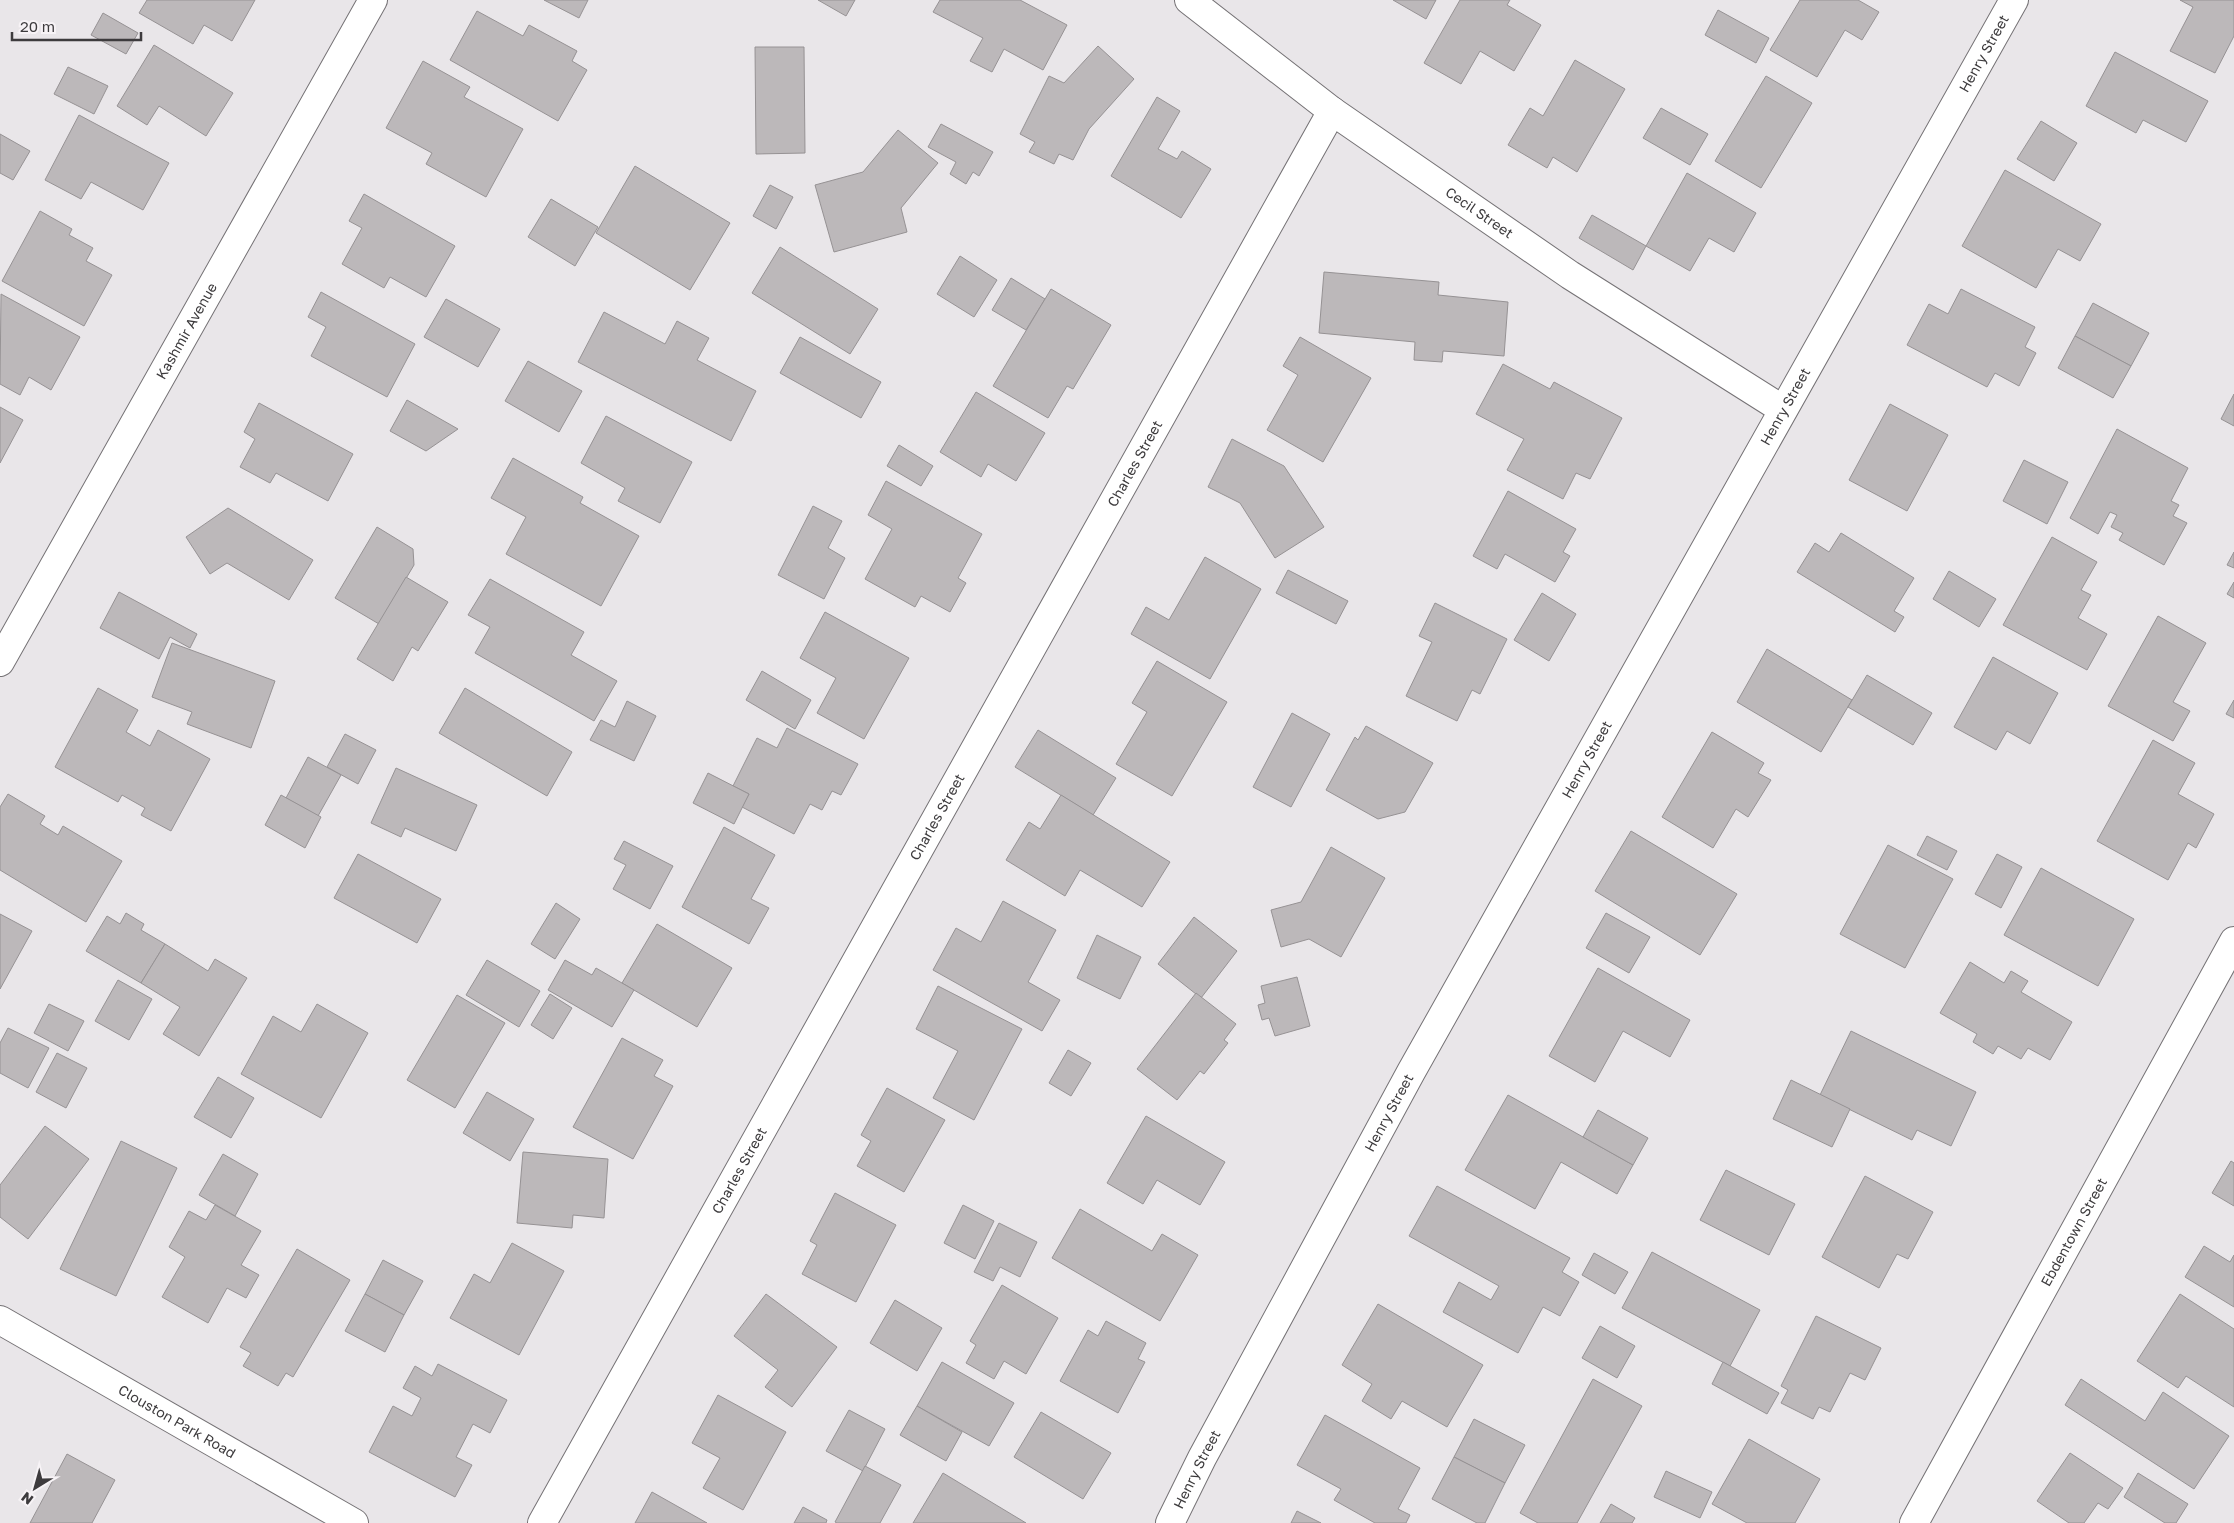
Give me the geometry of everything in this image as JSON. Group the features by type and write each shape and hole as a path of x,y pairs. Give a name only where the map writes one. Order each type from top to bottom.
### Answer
{"street":[{"name":"Kashmir Avenue","path":"0,662 373,0"},
{"name":"Cecil Street","path":"1189,0 1332,111 1570,276 1782,409"},
{"name":"Henry Street","path":"1170,1523 1202,1458 1411,1072 1782,409 2014,0"},
{"name":"Charles Street","path":"542,1523 1332,111"},
{"name":"Ebdentown Street","path":"1914,1523 2234,941"},
{"name":"Clouston Park Road","path":"0,1320 354,1523"}],"building":[{"path":"147,0 255,0 232,41 204,25 193,44 139,13"},
{"path":"544,0 588,0 579,18"},
{"path":"818,0 855,0 846,16"},
{"path":"940,0 1020,0 1067,25 1043,70 1004,49 992,72 970,61 983,38 933,12"},
{"path":"1393,0 1436,0 1426,19"},
{"path":"1460,0 1510,0 1507,5 1541,25 1514,71 1480,51 1461,84 1424,63"},
{"path":"1800,0 1858,0 1879,12 1862,40 1845,30 1817,77 1770,50"},
{"path":"2180,0 2234,0 2234,36 2215,73 2170,51 2193,7"},
{"path":"1718,10 1769,38 1756,63 1705,35"},
{"path":"477,11 523,36 529,25 577,51 572,61 587,70 558,121 450,60"},
{"path":"103,13 138,33 126,54 91,35"},
{"path":"154,45 233,93 206,136 159,106 147,125 117,106"},
{"path":"1098,46 1134,79 1089,129 1073,160 1059,154 1054,164 1029,152 1035,142 1020,134 1049,76 1064,83"},
{"path":"755,47 804,47 805,153 756,154"},
{"path":"2115,52 2208,101 2186,142 2143,120 2136,133 2086,106"},
{"path":"1575,60 1625,89 1577,172 1553,157 1547,168 1508,145 1530,108 1543,116"},
{"path":"423,61 470,87 464,97 523,129 486,197 426,164 432,153 386,128"},
{"path":"68,67 108,86 94,114 54,94"},
{"path":"1766,76 1812,103 1761,188 1715,161"},
{"path":"1157,97 1180,111 1158,149 1177,159 1182,151 1211,169 1181,218 1111,176"},
{"path":"1661,108 1708,134 1690,165 1643,138"},
{"path":"79,115 169,163 143,210 91,182 81,199 45,180"},
{"path":"2041,121 2077,143 2054,181 2017,159"},
{"path":"941,124 993,152 979,176 973,172 966,184 950,174 956,162 928,147"},
{"path":"898,130 938,163 901,208 907,232 834,252 815,185 863,172"},
{"path":"0,134 30,151 13,180 0,173"},
{"path":"635,166 730,223 690,290 596,233"},
{"path":"2005,170 2101,224 2080,261 2058,249 2036,288 1962,246"},
{"path":"1687,173 1756,213 1734,252 1709,238 1690,271 1646,246"},
{"path":"770,185 793,197 776,229 753,216"},
{"path":"364,194 455,246 426,297 390,277 384,288 342,264 362,228 349,221"},
{"path":"551,199 598,227 575,266 528,237"},
{"path":"40,211 72,229 69,235 93,248 86,261 112,275 84,326 2,281"},
{"path":"1592,215 1646,246 1633,270 1579,238"},
{"path":"780,247 878,309 850,354 752,293"},
{"path":"960,256 997,280 974,317 937,294"},
{"path":"1324,272 1439,282 1438,295 1508,302 1504,356 1443,351 1442,362 1414,360 1415,342 1319,333"},
{"path":"1011,278 1045,299 1026,330 992,310"},
{"path":"1051,289 1111,325 1073,389 1067,386 1048,418 993,386"},
{"path":"1961,289 2035,327 2025,347 2036,353 2019,386 1995,373 1987,387 1907,345 1929,304 1948,314"},
{"path":"321,292 415,344 387,397 311,356 326,327 308,317"},
{"path":"1,294 80,337 51,390 29,377 20,395 0,384"},
{"path":"446,299 500,329 478,367 424,337"},
{"path":"2093,303 2149,333 2131,366 2075,336"},
{"path":"604,312 665,344 677,321 709,338 697,360 756,391 731,441 578,362"},
{"path":"2075,336 2131,366 2113,398 2058,368"},
{"path":"800,337 881,382 861,418 780,373"},
{"path":"1300,337 1371,378 1323,462 1267,430 1298,375 1283,366"},
{"path":"528,361 582,391 559,432 505,401"},
{"path":"1503,364 1550,389 1554,382 1622,418 1590,479 1576,473 1563,499 1507,470 1524,439 1476,414"},
{"path":"976,392 1045,433 1016,481 988,464 981,477 940,452"},
{"path":"2234,394 2234,426 2221,419"},
{"path":"407,400 458,429 426,451 390,431"},
{"path":"259,403 353,454 328,501 276,473 270,483 240,467 255,439 244,432"},
{"path":"1890,404 1948,435 1907,511 1849,480"},
{"path":"0,407 23,420 0,463"},
{"path":"606,416 692,462 660,523 618,501 625,488 581,463"},
{"path":"2117,429 2188,468 2171,501 2179,505 2173,516 2187,523 2164,565 2119,540 2123,533 2111,527 2117,515 2110,512 2098,534 2070,518"},
{"path":"1232,439 1284,466 1324,527 1275,558 1240,503 1208,487"},
{"path":"899,445 933,466 921,486 887,466"},
{"path":"513,458 583,497 580,503 639,536 601,606 506,554 526,517 491,498"},
{"path":"2024,460 2068,482 2047,524 2003,501"},
{"path":"886,481 982,534 958,578 966,583 950,612 921,596 915,607 865,579 892,529 868,515"},
{"path":"1508,491 1576,529 1563,552 1570,556 1555,582 1505,554 1497,569 1473,556"},
{"path":"813,506 842,521 828,548 845,558 824,599 778,575"},
{"path":"228,508 313,560 289,600 227,563 210,574 186,537"},
{"path":"377,527 413,549 414,565 379,624 335,598"},
{"path":"1841,533 1914,578 1894,611 1904,617 1895,632 1797,572 1815,543 1829,552"},
{"path":"2052,537 2097,562 2081,590 2091,595 2078,618 2107,634 2087,670 2003,625"},
{"path":"2234,552 2234,568 2227,565"},
{"path":"1205,557 1261,589 1210,679 1131,634 1146,607 1169,620"},
{"path":"1288,570 1348,601 1336,624 1276,593"},
{"path":"1949,571 1996,599 1979,627 1933,599"},
{"path":"406,577 448,602 418,651 412,647 393,681 357,659"},
{"path":"490,579 584,632 571,655 617,681 594,721 475,653 490,627 468,615"},
{"path":"2234,582 2234,598 2227,594"},
{"path":"119,592 197,634 190,648 170,637 159,659 100,628"},
{"path":"1542,593 1576,614 1549,661 1514,640"},
{"path":"1435,603 1507,639 1480,694 1472,690 1457,721 1406,696 1432,642 1419,636"},
{"path":"825,612 909,658 864,739 817,713 836,678 800,658"},
{"path":"2158,616 2206,643 2173,702 2190,711 2173,741 2108,706"},
{"path":"172,643 275,681 251,748 187,724 192,712 152,697"},
{"path":"1767,649 1852,700 1821,752 1737,702"},
{"path":"1993,657 2058,693 2030,744 2007,731 1996,750 1954,727"},
{"path":"1157,661 1227,702 1172,796 1116,764 1147,712 1132,703"},
{"path":"762,671 811,700 795,729 746,700"},
{"path":"1867,675 1932,713 1913,745 1848,707"},
{"path":"98,688 138,710 126,732 150,746 158,730 210,759 171,831 141,815 145,808 122,795 118,802 55,767"},
{"path":"465,688 572,752 547,796 439,733"},
{"path":"2234,700 2234,718 2226,714"},
{"path":"627,701 656,716 634,761 590,740 601,720 615,727"},
{"path":"1292,713 1330,734 1291,807 1253,787"},
{"path":"1366,726 1433,763 1405,812 1378,819 1326,790 1355,737 1358,740"},
{"path":"787,728 858,764 841,795 832,791 822,810 810,804 794,834 742,807 749,794 733,786 757,738 777,748"},
{"path":"1038,730 1116,778 1093,815 1015,767"},
{"path":"1712,732 1764,763 1758,773 1771,780 1748,817 1736,809 1713,848 1662,817"},
{"path":"345,734 376,750 358,784 327,767"},
{"path":"2153,740 2195,763 2178,794 2214,814 2196,848 2188,843 2168,880 2097,841"},
{"path":"308,757 341,775 318,816 286,798"},
{"path":"396,768 477,805 456,851 405,828 401,837 371,823"},
{"path":"708,773 749,794 734,824 693,803"},
{"path":"8,794 45,816 40,824 58,835 63,826 122,861 86,922 0,870 0,807"},
{"path":"281,795 321,817 305,848 265,825"},
{"path":"1061,795 1170,862 1142,907 1080,870 1065,896 1006,860 1029,822 1040,829"},
{"path":"724,827 775,855 751,899 769,908 749,944 682,907"},
{"path":"1631,831 1737,894 1700,955 1595,891"},
{"path":"1927,836 1957,851 1947,870 1917,855"},
{"path":"624,841 673,866 650,909 613,889 626,865 614,859"},
{"path":"1888,845 1953,879 1905,968 1840,934"},
{"path":"1331,847 1385,878 1341,957 1309,939 1281,947 1271,910 1301,902"},
{"path":"358,854 441,899 417,943 334,898"},
{"path":"1997,854 2022,867 2001,908 1975,894"},
{"path":"2041,868 2134,919 2098,986 2004,935"},
{"path":"1003,901 1056,930 1028,982 1060,1000 1042,1031 933,970 956,928 981,942"},
{"path":"556,903 580,919 555,959 531,944"},
{"path":"126,913 144,924 141,930 165,944 141,983 86,951 107,916 120,924"},
{"path":"1606,913 1650,937 1629,973 1586,948"},
{"path":"0,914 32,931 0,989"},
{"path":"1194,917 1237,951 1201,998 1158,964"},
{"path":"657,924 732,968 697,1027 622,983"},
{"path":"1097,935 1141,957 1120,999 1077,978"},
{"path":"165,944 208,971 215,959 247,978 199,1056 163,1034 180,1007 141,983"},
{"path":"487,960 540,991 519,1027 466,995"},
{"path":"565,960 592,975 596,968 634,990 612,1027 548,990"},
{"path":"1970,962 2004,983 2011,971 2028,981 2021,992 2072,1022 2050,1060 2028,1048 2021,1059 1998,1046 1993,1054 1973,1042 1977,1034 1940,1013"},
{"path":"1598,968 1690,1020 1670,1057 1623,1031 1595,1082 1549,1056"},
{"path":"1297,977 1310,1026 1275,1036 1269,1018 1262,1020 1258,1005 1265,1003 1261,986"},
{"path":"118,980 152,999 129,1040 95,1021"},
{"path":"938,986 1022,1029 974,1120 933,1098 958,1051 916,1029"},
{"path":"1196,993 1236,1024 1224,1040 1228,1043 1204,1074 1200,1071 1177,1100 1137,1069"},
{"path":"550,994 572,1008 553,1039 531,1025"},
{"path":"457,995 505,1023 455,1108 407,1080"},
{"path":"49,1004 84,1021 68,1051 34,1033"},
{"path":"317,1004 368,1033 321,1118 241,1074 273,1016 301,1032"},
{"path":"8,1028 49,1048 28,1088 0,1073 0,1043"},
{"path":"1851,1031 1976,1092 1951,1146 1917,1130 1912,1140 1820,1095"},
{"path":"622,1038 663,1060 654,1076 673,1086 633,1159 573,1127"},
{"path":"1068,1050 1091,1063 1071,1096 1049,1083"},
{"path":"57,1053 87,1068 66,1108 36,1092"},
{"path":"218,1077 254,1098 231,1138 194,1117"},
{"path":"1791,1080 1850,1109 1832,1147 1773,1119"},
{"path":"887,1088 945,1120 904,1192 857,1166 871,1141 861,1135"},
{"path":"487,1092 534,1119 510,1161 463,1133"},
{"path":"1508,1095 1633,1165 1617,1194 1561,1162 1535,1209 1465,1170"},
{"path":"1598,1110 1648,1138 1633,1165 1583,1137"},
{"path":"1146,1116 1225,1162 1200,1205 1157,1180 1143,1204 1107,1183"},
{"path":"45,1126 89,1159 28,1239 0,1217 0,1185"},
{"path":"121,1141 177,1168 116,1296 60,1269"},
{"path":"523,1152 608,1159 604,1218 573,1215 572,1228 517,1223"},
{"path":"223,1154 258,1174 235,1216 199,1195"},
{"path":"2231,1161 2234,1163 2234,1206 2212,1193"},
{"path":"1726,1170 1795,1204 1769,1255 1700,1220"},
{"path":"1865,1176 1933,1212 1908,1259 1897,1254 1879,1288 1822,1257"},
{"path":"1437,1186 1570,1258 1562,1272 1579,1282 1560,1316 1543,1307 1518,1353 1443,1312 1459,1282 1491,1300 1499,1286 1409,1236"},
{"path":"835,1193 896,1225 856,1302 802,1274 817,1245 810,1241"},
{"path":"215,1205 261,1231 241,1265 259,1275 246,1298 227,1288 208,1323 162,1297 185,1257 169,1247 189,1211 206,1220"},
{"path":"963,1205 994,1221 975,1259 944,1243"},
{"path":"1080,1209 1152,1251 1162,1234 1198,1255 1160,1321 1052,1258"},
{"path":"999,1223 1037,1242 1020,1277 1000,1267 993,1281 974,1272"},
{"path":"512,1243 564,1271 519,1355 450,1318 474,1274 490,1283"},
{"path":"2204,1246 2230,1262 2234,1255 2234,1307 2185,1277"},
{"path":"297,1249 350,1280 293,1377 286,1373 278,1386 243,1366 251,1353 240,1347"},
{"path":"1652,1252 1760,1310 1730,1366 1622,1308"},
{"path":"1594,1253 1628,1272 1615,1294 1582,1275"},
{"path":"383,1260 423,1281 404,1315 365,1294"},
{"path":"1002,1285 1058,1318 1026,1374 1004,1361 994,1379 966,1363 976,1345 970,1341"},
{"path":"365,1294 404,1315 385,1352 345,1331"},
{"path":"766,1294 837,1347 792,1407 765,1387 778,1370 734,1336"},
{"path":"2180,1294 2234,1329 2234,1407 2186,1376 2178,1388 2137,1361"},
{"path":"895,1300 942,1328 917,1371 870,1343"},
{"path":"1378,1304 1483,1365 1447,1427 1402,1401 1391,1419 1362,1401 1372,1384 1342,1365"},
{"path":"1816,1316 1881,1348 1865,1380 1850,1373 1830,1412 1819,1407 1813,1419 1781,1403 1788,1390 1781,1386"},
{"path":"1106,1321 1146,1343 1138,1359 1145,1362 1118,1413 1060,1381 1088,1330 1098,1336"},
{"path":"1600,1326 1635,1346 1617,1378 1582,1358"},
{"path":"942,1362 1014,1403 989,1446 917,1406"},
{"path":"1723,1362 1779,1393 1767,1414 1712,1384"},
{"path":"438,1364 507,1400 490,1433 473,1424 456,1457 472,1465 455,1497 369,1452 393,1406 412,1416 421,1398 403,1388 415,1366 432,1376"},
{"path":"1593,1379 1642,1406 1577,1523 1538,1523 1520,1513"},
{"path":"2081,1379 2145,1421 2163,1392 2229,1436 2194,1489 2065,1405"},
{"path":"718,1395 786,1432 743,1510 703,1488 720,1458 692,1443"},
{"path":"917,1406 962,1432 946,1461 900,1435"},
{"path":"849,1410 885,1429 863,1471 826,1451"},
{"path":"1041,1412 1111,1453 1083,1499 1014,1457"},
{"path":"1325,1415 1420,1468 1398,1509 1410,1515 1406,1523 1375,1523 1334,1500 1341,1489 1297,1465"},
{"path":"1474,1419 1525,1445 1505,1483 1454,1457"},
{"path":"1749,1439 1820,1479 1795,1523 1747,1523 1712,1504"},
{"path":"2070,1453 2123,1488 2108,1509 2098,1503 2084,1523 2069,1523 2037,1501"},
{"path":"67,1454 115,1480 92,1523 30,1523"},
{"path":"1454,1457 1505,1483 1485,1523 1477,1523 1432,1499"},
{"path":"865,1466 901,1485 880,1523 835,1522"},
{"path":"1666,1471 1712,1492 1700,1518 1654,1497"},
{"path":"943,1473 1026,1523 913,1523"},
{"path":"2138,1473 2188,1504 2176,1523 2165,1523 2124,1497"},
{"path":"652,1492 707,1523 635,1523"},
{"path":"1611,1504 1635,1518 1632,1523 1600,1523"},
{"path":"803,1507 827,1520 826,1523 794,1523"},
{"path":"1297,1511 1321,1523 1291,1523"}]}
